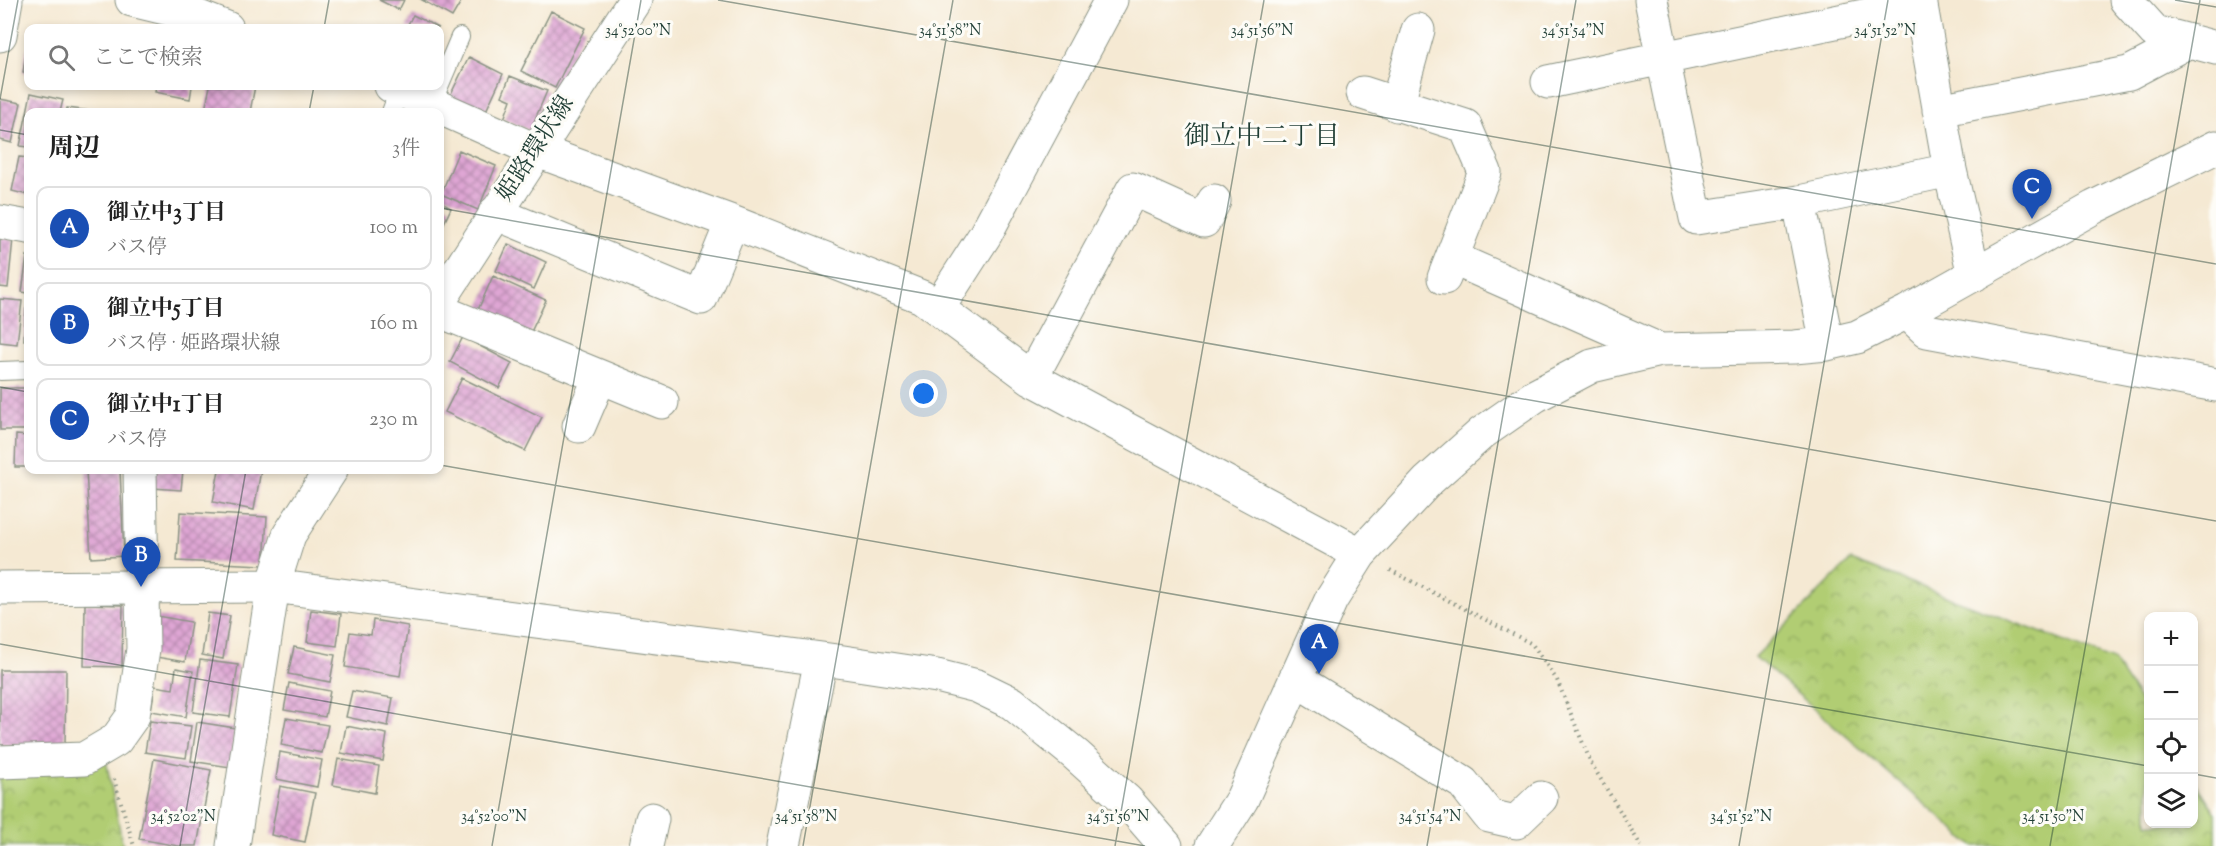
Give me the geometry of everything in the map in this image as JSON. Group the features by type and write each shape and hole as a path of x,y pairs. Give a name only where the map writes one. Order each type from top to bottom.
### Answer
{"street":[{"path":"0,34 6,0"},
{"path":"132,0 199,8 221,24"},
{"name":"姫路環状線","path":"444,294 535,150 635,0"},
{"path":"938,308 985,235 1111,0"},
{"path":"1651,0 1696,218 1799,202 1950,170"},
{"path":"2126,0 2155,32 2202,45"},
{"path":"1548,82 1921,2 1950,170 1974,275"},
{"path":"1397,105 1418,30"},
{"path":"1939,110 2129,73 2202,45"},
{"path":"1363,93 1465,126 1485,172 1448,268 1660,350"},
{"path":"394,95 432,103 443,108"},
{"path":"444,108 535,150 732,222 922,297 1031,378 1360,554"},
{"path":"1212,846 1242,799 1331,600 1360,554 1428,481 1482,433 1536,396 1592,366 1660,350 1794,347 1827,344 1857,337 1907,312 2094,207 2216,147"},
{"path":"1031,378 1133,189 1204,221 1214,201"},
{"path":"1799,202 1827,344"},
{"path":"495,213 701,298 732,222"},
{"path":"0,222 24,226"},
{"path":"1907,312 1927,331 2216,385"},
{"path":"444,313 662,402"},
{"path":"579,426 600,377"},
{"path":"0,762 84,759 116,740 133,716 142,649 140,474"},
{"path":"233,846 273,586 289,535 328,474"},
{"path":"0,588 273,586 937,676 977,686 1012,703 1076,754 1127,801 1152,841"},
{"path":"783,846 821,659"},
{"path":"1295,679 1463,783 1489,816 1516,822 1541,798"}],"lane":[{"path":"444,75 460,37"},
{"path":"432,103 438,90"},
{"path":"0,371 24,370"}],"path":[{"path":"1360,554 1532,644 1557,680 1591,763 1641,846"},
{"path":"105,747 134,846"}],"green space":[{"path":"1851,560 2113,660 2144,707 2144,828 2198,828 2198,786 2216,813 2216,846 1973,846 1755,657"},
{"path":"106,760 123,846 0,846 0,771"}],"building":[{"path":"379,0 404,0 399,10"},
{"path":"422,0 462,0 452,17"},
{"path":"551,11 585,28 555,88 521,71"},
{"path":"413,15 431,24 408,24"},
{"path":"469,57 503,74 485,113 450,96"},
{"path":"510,76 547,91 530,131 504,119 511,100 502,96"},
{"path":"155,90 191,90 190,99 155,92"},
{"path":"209,90 254,90 251,108 205,108"},
{"path":"31,93 63,100 61,108 28,108"},
{"path":"0,99 21,103 12,143 0,140"},
{"path":"24,127 24,146 20,146"},
{"path":"459,150 496,166 478,210 444,195 444,187"},
{"path":"19,157 24,158 24,194 12,191"},
{"path":"444,204 451,208 444,223"},
{"path":"0,237 13,239 8,288 0,287"},
{"path":"508,244 546,262 534,289 496,271"},
{"path":"493,276 546,300 530,334 478,310"},
{"path":"0,299 22,301 17,344 0,342"},
{"path":"463,337 512,363 499,388 450,362"},
{"path":"462,378 542,417 525,451 445,412"},
{"path":"0,388 24,388 24,430 0,430"},
{"path":"16,435 24,436 24,467 15,467"},
{"path":"86,474 120,474 124,556 91,558"},
{"path":"154,474 183,474 181,490 153,488"},
{"path":"218,474 260,474 254,510 213,502"},
{"path":"180,512 267,517 264,565 177,561"},
{"path":"85,604 123,605 122,667 84,666"},
{"path":"311,610 341,614 337,646 307,642"},
{"path":"208,613 230,616 223,659 202,655"},
{"path":"157,616 191,622 185,662 150,656"},
{"path":"373,620 408,626 400,676 345,667 350,632 371,635"},
{"path":"294,647 335,655 330,682 288,674"},
{"path":"200,660 238,665 230,717 193,712"},
{"path":"176,668 193,671 186,717 151,711 155,686 173,689"},
{"path":"0,670 66,670 65,746 0,745"},
{"path":"289,683 330,691 325,717 284,710"},
{"path":"352,691 393,698 388,726 346,717"},
{"path":"286,718 328,725 322,753 281,745"},
{"path":"150,721 191,726 186,758 145,752"},
{"path":"197,722 235,728 230,767 191,761"},
{"path":"346,726 387,734 383,761 341,753"},
{"path":"280,752 322,760 317,787 276,779"},
{"path":"154,759 211,770 197,846 178,846 139,839"},
{"path":"338,759 379,766 375,793 333,785"},
{"path":"280,786 315,793 305,842 271,835"}],"place":[{"name":"御立中1丁目","path":"2032,219"},
{"name":"御立中5丁目","path":"141,587"},
{"name":"御立中3丁目","path":"1319,674"}],"district":[{"name":"御立中二丁目","path":"1262,137"}]}
